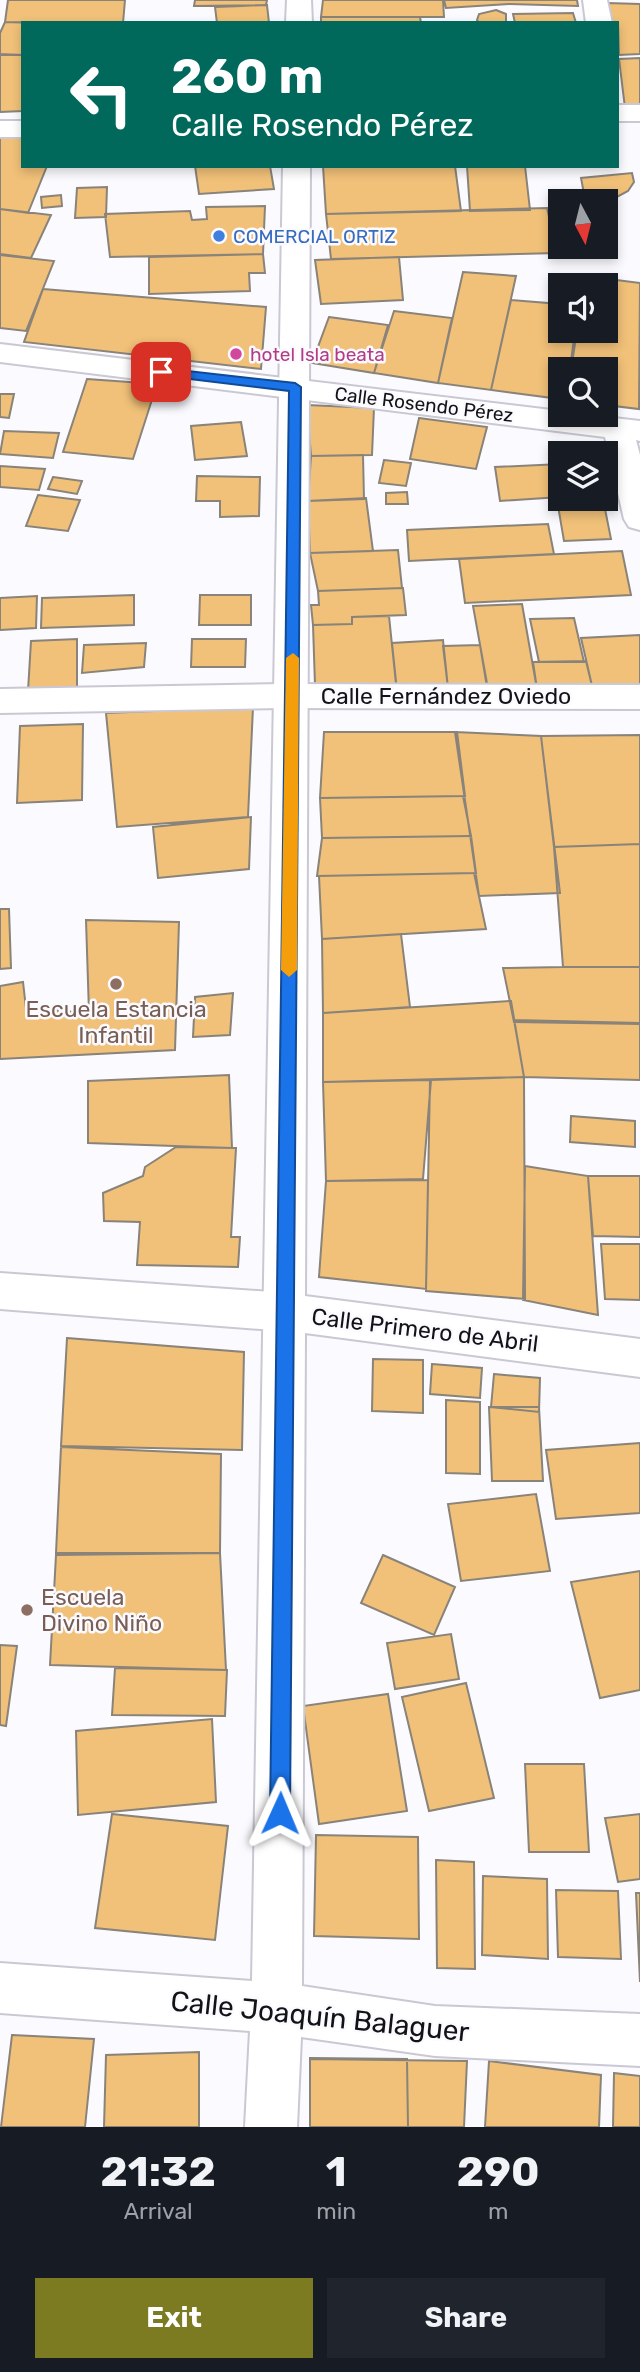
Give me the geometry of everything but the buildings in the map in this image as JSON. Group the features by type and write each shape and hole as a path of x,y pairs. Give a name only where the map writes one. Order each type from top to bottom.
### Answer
{"main road":[{"path":"299,0 299,21"},
{"path":"596,0 599,21"},
{"path":"619,113 640,113"},
{"path":"0,129 21,129"},
{"path":"271,2127 277,2008 297,168"},
{"name":"Calle Rosendo Pérez","path":"0,353 629,430"},
{"path":"629,430 640,519"},
{"name":"Calle Fernández Oviedo","path":"0,701 292,696 640,696"},
{"name":"Calle Primero de Abril","path":"0,1292 285,1312 640,1358"},
{"name":"Calle Joaquín Balaguer","path":"0,1988 277,2008 435,2031 640,2040"}],"slow traffic":[{"path":"289,970 293,658"}],"place":[{"name":"COMERCIAL ORTIZ","path":"219,236"},
{"name":"hotel Isla beata","path":"236,354"},
{"name":"Escuela Estancia Infantil","path":"116,984"},
{"name":"Escuela Divino Niño","path":"27,1610"}],"route":[{"path":"161,372 295,387 280,1813"}]}
